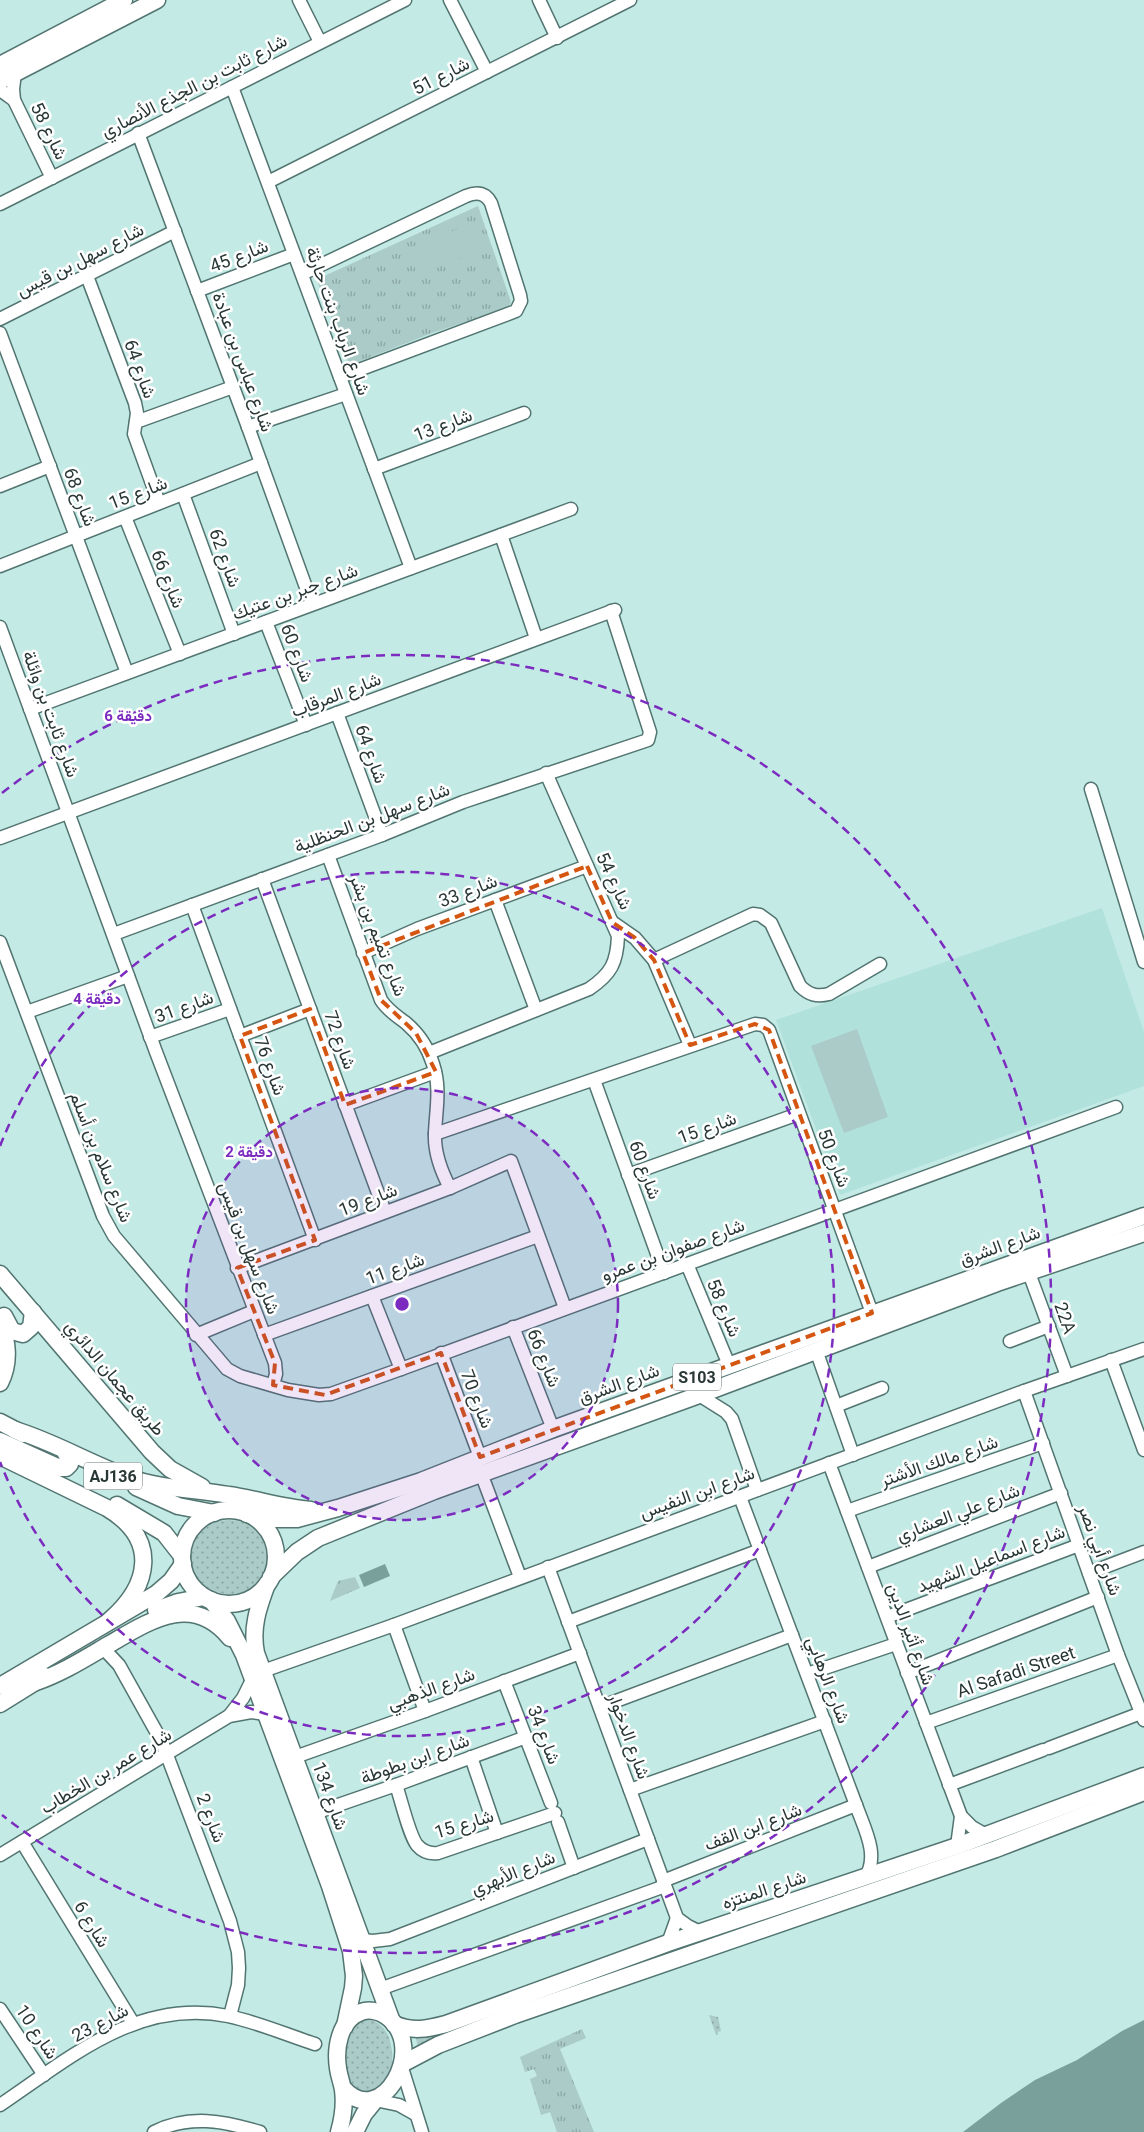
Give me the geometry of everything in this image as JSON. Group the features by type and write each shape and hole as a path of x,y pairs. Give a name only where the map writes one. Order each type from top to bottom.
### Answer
{"main road":[{"path":"0,65 124,0"},
{"path":"143,0 157,0"},
{"path":"0,81 157,0"},
{"name":"شارع الشرق","path":"269,1581 297,1552 318,1538 481,1465 554,1429 1144,1216"},
{"name":"شارع الشرق","path":"247,1514 272,1519 297,1519 421,1481 481,1465 707,1392 1029,1272 1144,1233"},
{"name":"طريق عجمان الدائري","path":"0,1274 152,1452 180,1476 213,1492"},
{"path":"0,1307 10,1328 19,1334 26,1332 31,1327 33,1312"},
{"path":"0,1318 6,1336 8,1351 6,1369 0,1383"},
{"path":"707,1392 708,1380 729,1365"},
{"name":"AJ136","path":"0,1422 166,1502 214,1513"},
{"path":"15,1430 48,1441 140,1481 171,1488 213,1492 299,1509 338,1508"},
{"path":"0,1441 63,1469 70,1464 66,1454"},
{"name":"AJ136","path":"0,1448 87,1489 147,1521 171,1540 183,1560"},
{"path":"0,1456 107,1508 121,1517 134,1531 142,1552 142,1574 129,1600 108,1621"},
{"path":"0,1686 156,1594 171,1581 183,1560 188,1534 195,1525 214,1513 225,1510 247,1514 264,1526 275,1546 275,1567 262,1591 246,1601 229,1604 208,1598 192,1586 183,1560"},
{"name":"شارع 134","path":"269,1581 256,1612 254,1628 258,1674 266,1714 330,1886 355,1940 370,1959 392,2022"},
{"path":"0,1704 147,1614 178,1602 208,1598"},
{"name":"شارع 134","path":"208,1598 227,1621 244,1655 258,1674 295,1757 315,1813 355,1940 351,1951 354,1976 353,1988 345,2026"},
{"path":"36,1682 65,1670 158,1618 188,1614 204,1618 218,1626 244,1655"},
{"name":"شارع المنتزه","path":"392,2022 406,2029 416,2030 434,2027 630,1956 957,1846 1144,1776"},
{"name":"شارع المنتزه","path":"402,2066 450,2040 569,1996 996,1849 1144,1792"},
{"path":"330,2132 333,2103 327,2063 327,2047 344,1991 355,1940"},
{"path":"569,1996 562,1996 559,1991 615,1969 630,1956"},
{"path":"339,2132 344,2112 343,2088 338,2070 337,2052 345,2026 355,2015 370,2011 384,2015 392,2022 402,2043 402,2066 395,2085 364,2114 355,2132"},
{"path":"343,2088 356,2100 364,2103 377,2102"}],"street":[{"path":"299,0 320,42"},
{"name":"شارع ثابت بن الجذع الأنصاري","path":"0,204 404,0"},
{"path":"450,0 487,72"},
{"path":"539,0 557,38"},
{"name":"شارع 51","path":"268,182 630,0"},
{"name":"شارع 58","path":"15,73 14,100 52,178"},
{"name":"شارع الرباب بنت حارثة","path":"232,87 411,568"},
{"name":"شارع 58","path":"0,90 14,100"},
{"name":"شارع عباس بن عبادة","path":"138,133 262,463 312,604"},
{"path":"302,274 466,196 480,193 488,198 491,203 520,296 521,301 516,311 340,377"},
{"name":"شارع سهل بن قيس","path":"0,319 175,232"},
{"name":"شارع 45","path":"198,291 294,254"},
{"name":"شارع 64","path":"87,276 136,403 135,438 160,503"},
{"name":"شارع 68","path":"0,333 128,673"},
{"path":"136,422 233,387"},
{"path":"248,427 346,394"},
{"name":"شارع 13","path":"374,469 524,413"},
{"name":"شارع 15","path":"0,566 262,463"},
{"path":"0,486 50,466"},
{"name":"شارع 62","path":"183,494 234,634"},
{"name":"شارع جبر بن عتيك","path":"30,709 571,509"},
{"name":"شارع 66","path":"125,517 180,654"},
{"path":"501,535 536,638"},
{"name":"شارع المرقاب","path":"0,838 70,814 612,610 650,732 649,738 645,741"},
{"name":"شارع 60","path":"266,622 306,725"},
{"name":"شارع ثابت بن وائلة","path":"0,627 70,814"},
{"name":"شارع 64","path":"337,713 382,835"},
{"name":"شارع سهل بن الحنظلية","path":"114,934 382,835 463,802 645,741"},
{"name":"شارع 54","path":"546,774 612,922 636,938 654,960 690,1045"},
{"path":"1091,789 1144,962"},
{"name":"شارع سهل بن قيس","path":"70,814 150,1037 276,1368 273,1385"},
{"name":"شارع تميم بن بشر","path":"328,855 378,995 384,1005 416,1033 429,1053 435,1072 439,1100 435,1134 441,1167 450,1188"},
{"name":"شارع 33","path":"363,953 417,930 588,866"},
{"name":"شارع 72","path":"262,879 385,1212"},
{"path":"495,900 536,1010"},
{"name":"شارع 76","path":"192,905 314,1240"},
{"path":"654,960 746,916 760,914 771,923 800,986 813,996 829,994 880,964"},
{"path":"429,1053 589,988 603,980 612,967 618,952 618,936 612,922"},
{"name":"شارع سلام بن أسلم","path":"0,942 108,1226 120,1245 196,1335 226,1369 240,1376"},
{"path":"27,1012 128,976"},
{"name":"شارع 31","path":"150,1037 230,1009"},
{"path":"240,1036 310,1009"},
{"name":"شارع 50","path":"690,1045 755,1024 763,1024 769,1030 872,1313"},
{"path":"435,1134 690,1045"},
{"path":"345,1105 435,1072"},
{"name":"شارع 60","path":"594,1080 664,1273"},
{"name":"شارع صفوان بن عمرو","path":"240,1376 312,1395 325,1395 401,1369 1116,1107"},
{"name":"شارع 15","path":"628,1175 798,1114"},
{"name":"شارع 19","path":"237,1268 450,1188 510,1161 538,1236"},
{"path":"538,1236 566,1308"},
{"name":"شارع 11","path":"264,1335 538,1236"},
{"name":"شارع 58","path":"687,1264 729,1365"},
{"name":"22A","path":"1029,1272 1067,1376"},
{"path":"372,1296 401,1369"},
{"path":"196,1335 254,1311"},
{"path":"1010,1341 1049,1326"},
{"name":"شارع 66","path":"513,1327 554,1429"},
{"name":"شارع ابن النفيس","path":"258,1674 1024,1391 1144,1349"},
{"path":"816,1350 854,1455"},
{"name":"شارع 70","path":"442,1353 520,1577"},
{"path":"1111,1360 1144,1450"},
{"path":"836,1406 882,1388"},
{"name":"شارع أبي نصر","path":"1024,1391 1118,1655 1143,1717"},
{"path":"707,1392 732,1419 757,1490"},
{"name":"شارع مالك الأشتر","path":"847,1511 1043,1443"},
{"name":"شارع أثير الدين","path":"829,1463 961,1816 972,1828 986,1835"},
{"name":"شارع علي العشاري","path":"868,1567 1061,1493"},
{"name":"شارع الرهابي","path":"740,1496 856,1805 872,1855 872,1864 866,1878"},
{"name":"شارع اسماعيل الشهيد","path":"886,1617 1079,1545"},
{"path":"568,1622 760,1550"},
{"path":"1089,1573 1144,1552"},
{"name":"شارع الدخوار","path":"548,1567 677,1918"},
{"path":"907,1673 1098,1597"},
{"path":"394,1625 424,1711"},
{"path":"600,1707 792,1635"},
{"path":"807,1674 896,1644"},
{"name":"شارع 2","path":"102,1648 119,1664 167,1754 207,1855 235,1936 238,1952 239,1977 230,2016"},
{"name":"شارع الذهبي","path":"295,1757 580,1653"},
{"name":"Al Safadi Street","path":"926,1723 1118,1655"},
{"name":"شارع عمر بن الخطاب","path":"0,1855 229,1716 258,1674"},
{"name":"شارع 34","path":"504,1681 574,1868"},
{"name":"شارع عمر بن الخطاب","path":"229,1716 252,1712 266,1714"},
{"path":"949,1784 1143,1717"},
{"path":"630,1790 824,1721"},
{"name":"شارع ابن بطوطة","path":"315,1813 526,1737"},
{"path":"471,1757 496,1833"},
{"name":"شارع 15","path":"396,1785 414,1841 426,1852 438,1853 555,1813"},
{"name":"شارع ابن القف","path":"380,1989 664,1883 856,1805"},
{"name":"شارع أثير الدين","path":"957,1846 961,1816"},
{"name":"شارع الأبهري","path":"370,1959 380,1946 390,1939 648,1839"},
{"name":"شارع 6","path":"22,1842 133,2023"},
{"path":"668,1943 677,1918 700,1932"},
{"name":"شارع الأبهري","path":"355,1940 374,1941 390,1939"},
{"name":"شارع 10","path":"0,2009 44,2075"},
{"name":"شارع 23","path":"0,2105 104,2037 133,2023 161,2016 191,2012 230,2016 315,2044"},
{"path":"402,2066 422,2132"},
{"path":"377,2102 399,2105 415,2114"},
{"path":"154,2132 173,2125 204,2120 234,2124 260,2132"}],"highlighted area":[{"path":"587,866 612,922 635,938 654,960 690,1045 755,1024 769,1030 872,1313 480,1457 441,1353 325,1395 273,1385 275,1363 237,1268 315,1240 240,1036 310,1009 345,1105 436,1072 416,1033 381,1000 363,953"}],"shaded area":[{"path":"1102,908 1144,1032 1144,1086 840,1195 776,1020"},
{"path":"385,1564 390,1576 364,1587 359,1575"},
{"path":"1144,2020 1144,2132 963,2132 1035,2080 1077,2060 1122,2031"}],"green space":[{"path":"478,206 511,302 508,308 435,332 355,363 348,361 318,283 322,277"},
{"path":"472,222 481,249 418,276 409,251"},
{"path":"857,1029 888,1117 844,1133 811,1046"},
{"path":"229,1520 245,1523 258,1532 267,1545 270,1561 267,1577 258,1590 245,1599 229,1602 213,1599 200,1590 191,1577 188,1561 191,1545 200,1532 213,1523"},
{"path":"355,1577 360,1588 330,1601 338,1581"},
{"path":"709,2015 718,2017 721,2031 718,2032 718,2035 716,2035"},
{"path":"362,2019 374,2021 383,2027 389,2037 392,2048 392,2060 386,2083 380,2090 361,2096 344,2079 343,2053 345,2038 354,2025"},
{"path":"464,2024 466,2028 418,2048 416,2038 428,2037"},
{"path":"582,2029 586,2038 560,2049 594,2132 557,2132 550,2112 541,2115 530,2079 537,2076 534,2069 525,2072 520,2057"}]}
